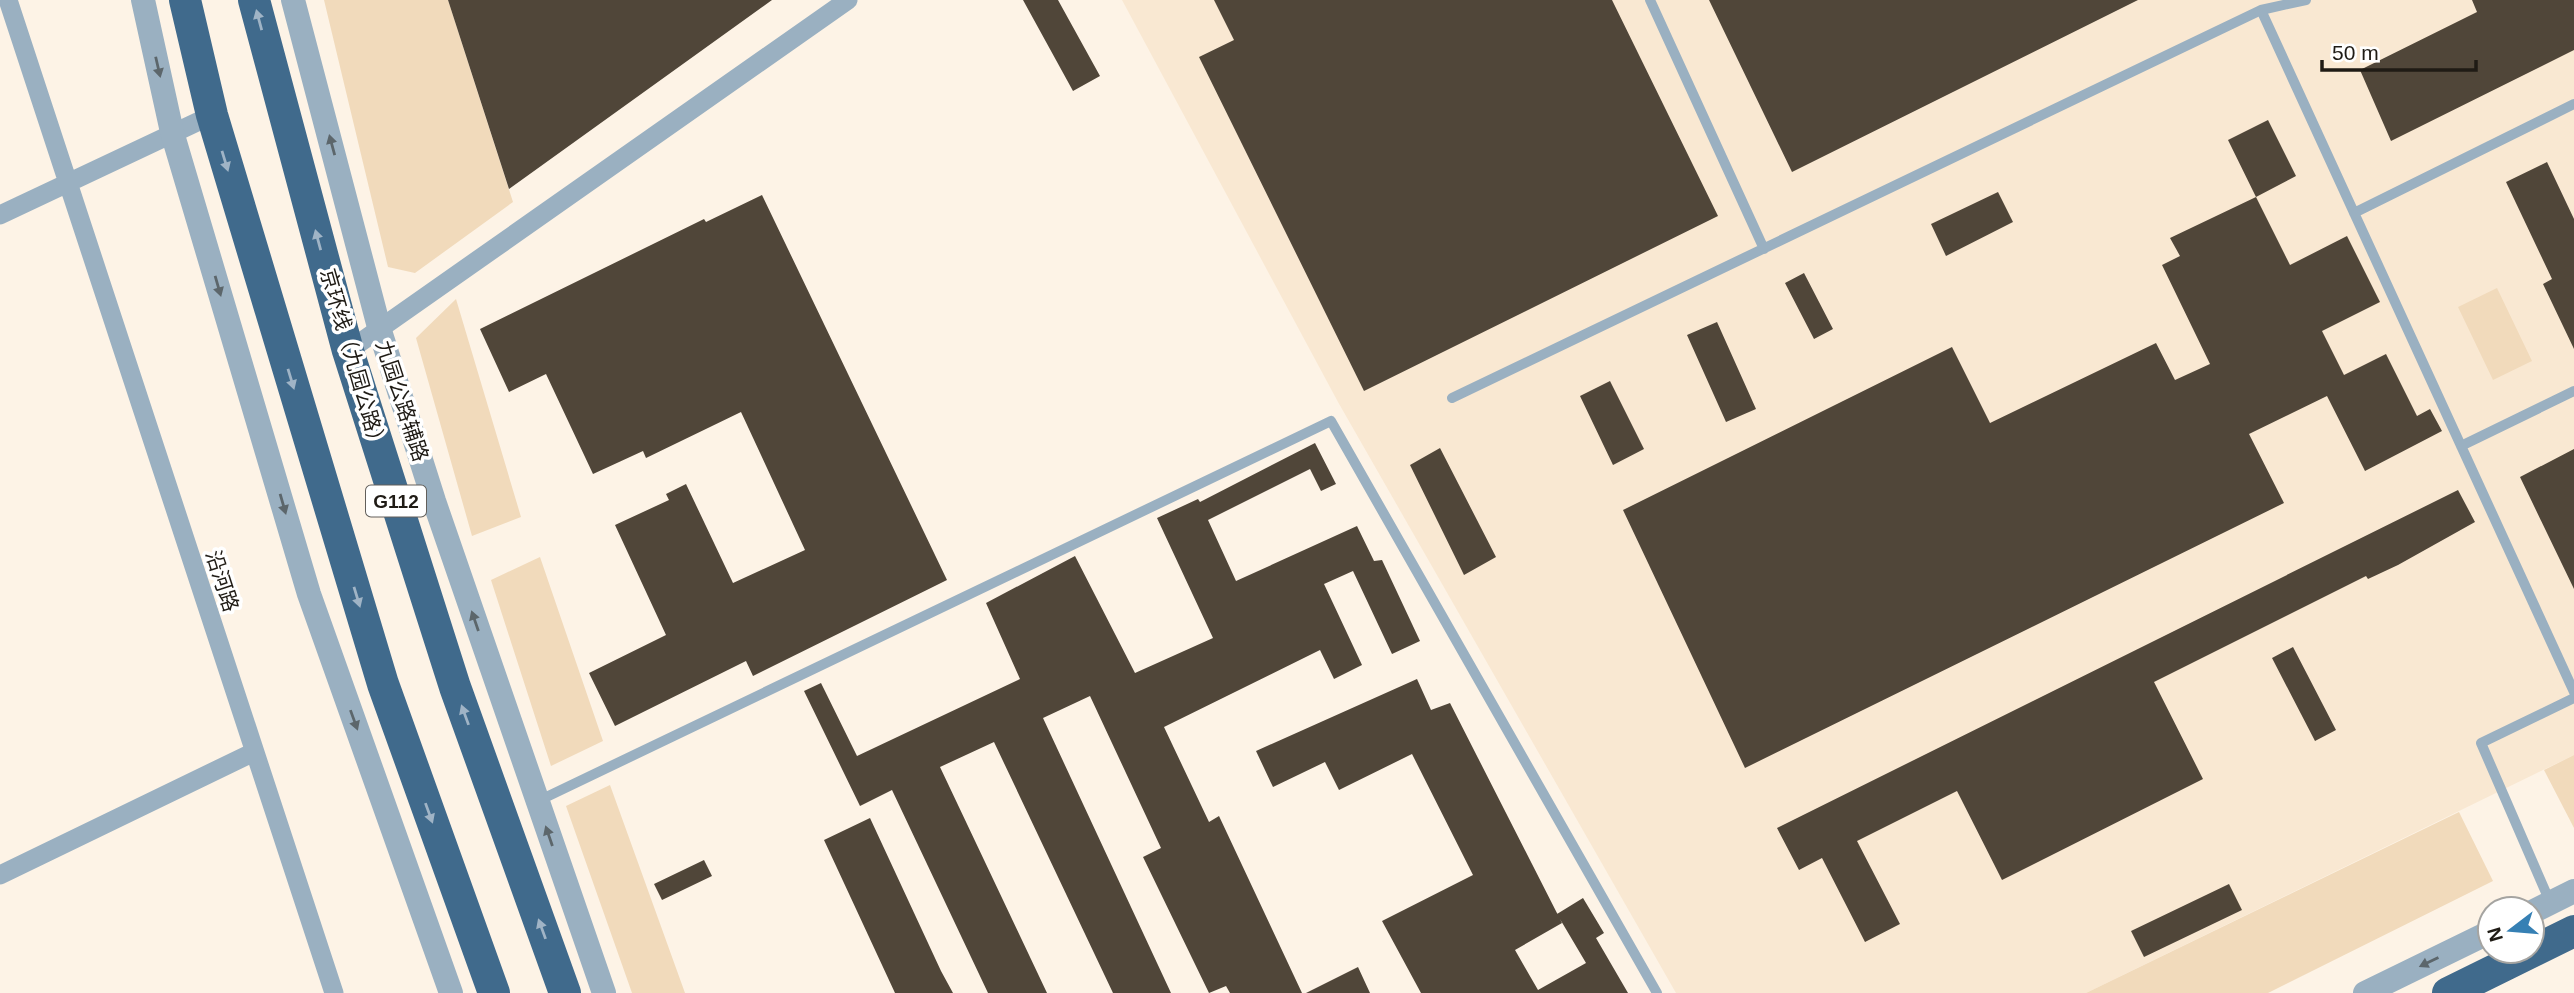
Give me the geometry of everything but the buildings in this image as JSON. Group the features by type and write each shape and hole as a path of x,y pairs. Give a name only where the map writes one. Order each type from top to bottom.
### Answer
{"highway":[{"path":"185,0 212,115 383,684 494,993"},
{"name":"京环线（九园公路）","path":"254,0 348,351 455,687 565,993"},
{"path":"2448,993 2574,932"}],"street":[{"name":"沿河路","path":"8,0 334,993"},
{"path":"143,0 172,132 309,594 451,993"},
{"name":"九园公路辅路","path":"293,0 380,331 434,501 604,993"},
{"path":"348,351 848,0"},
{"path":"0,215 212,115"},
{"path":"0,876 254,752"},
{"path":"2546,905 2574,891"},
{"path":"2365,993 2476,939"}],"lane":[{"path":"1650,0 1764,248"},
{"path":"1452,398 2261,10 2306,0"},
{"path":"2261,10 2574,692"},
{"path":"2354,214 2574,104"},
{"path":"2461,446 2574,391"},
{"path":"538,802 1331,421 1657,993"},
{"path":"2537,895 2482,743 2574,698"}],"shaded area":[{"path":"324,0 448,0 513,202 415,273 388,267"},
{"path":"1122,0 2574,0 2574,755 2086,993 1676,993 1338,402"},
{"path":"2497,288 2532,361 2493,380 2458,307"},
{"path":"456,299 521,517 472,536 416,338"},
{"path":"540,557 603,741 551,766 491,580"},
{"path":"2574,755 2574,828 2544,770"},
{"path":"610,785 685,993 632,993 566,806"},
{"path":"2459,812 2493,881 2268,993 2086,993"}]}
